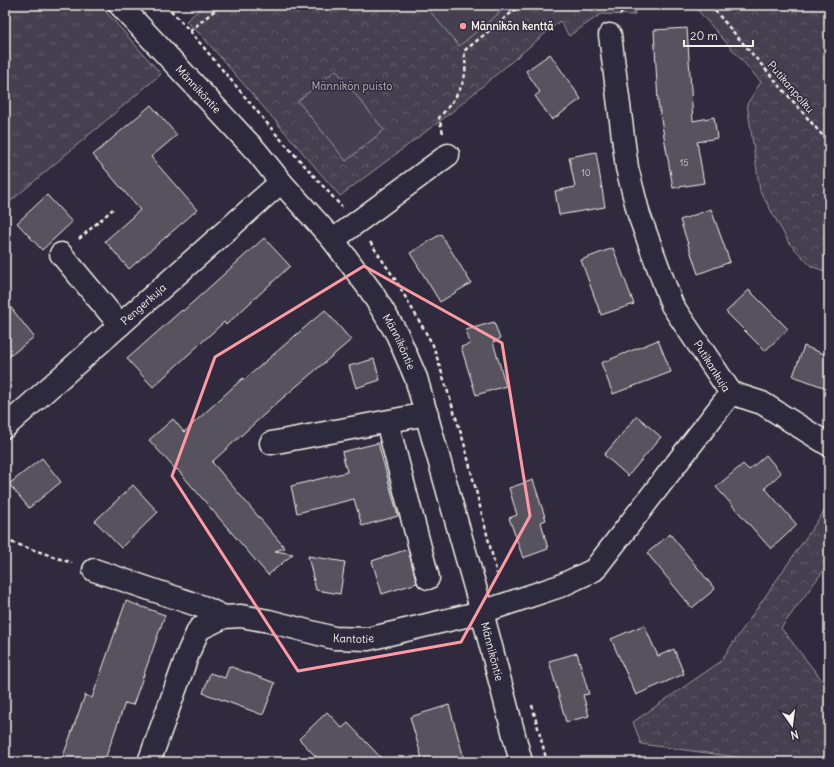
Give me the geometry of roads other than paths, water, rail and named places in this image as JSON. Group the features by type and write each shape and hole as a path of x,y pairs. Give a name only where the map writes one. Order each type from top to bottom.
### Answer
{"street":[{"name":"Männiköntie","path":"120,5 257,152 333,240 371,291 397,334 416,378 427,414 482,612 521,762"},
{"name":"Putikankuja","path":"482,612 560,586 594,570 731,393 672,306 639,215 627,168 610,35"},
{"path":"333,240 448,155"},
{"name":"Pengerkuja","path":"5,427 282,182"},
{"path":"61,254 120,325"},
{"path":"731,393 762,403 829,445"},
{"path":"271,443 427,414"},
{"path":"387,422 428,578"},
{"name":"Kantotie","path":"94,570 203,607 224,617"},
{"name":"Kantotie","path":"149,762 189,651 199,629 224,617 241,616 269,621 334,638 368,639 482,612"}],"place":[{"name":"Männikön kenttä","path":"463,26"}],"park label":[{"name":"Männikön puisto","path":"352,86"}]}
